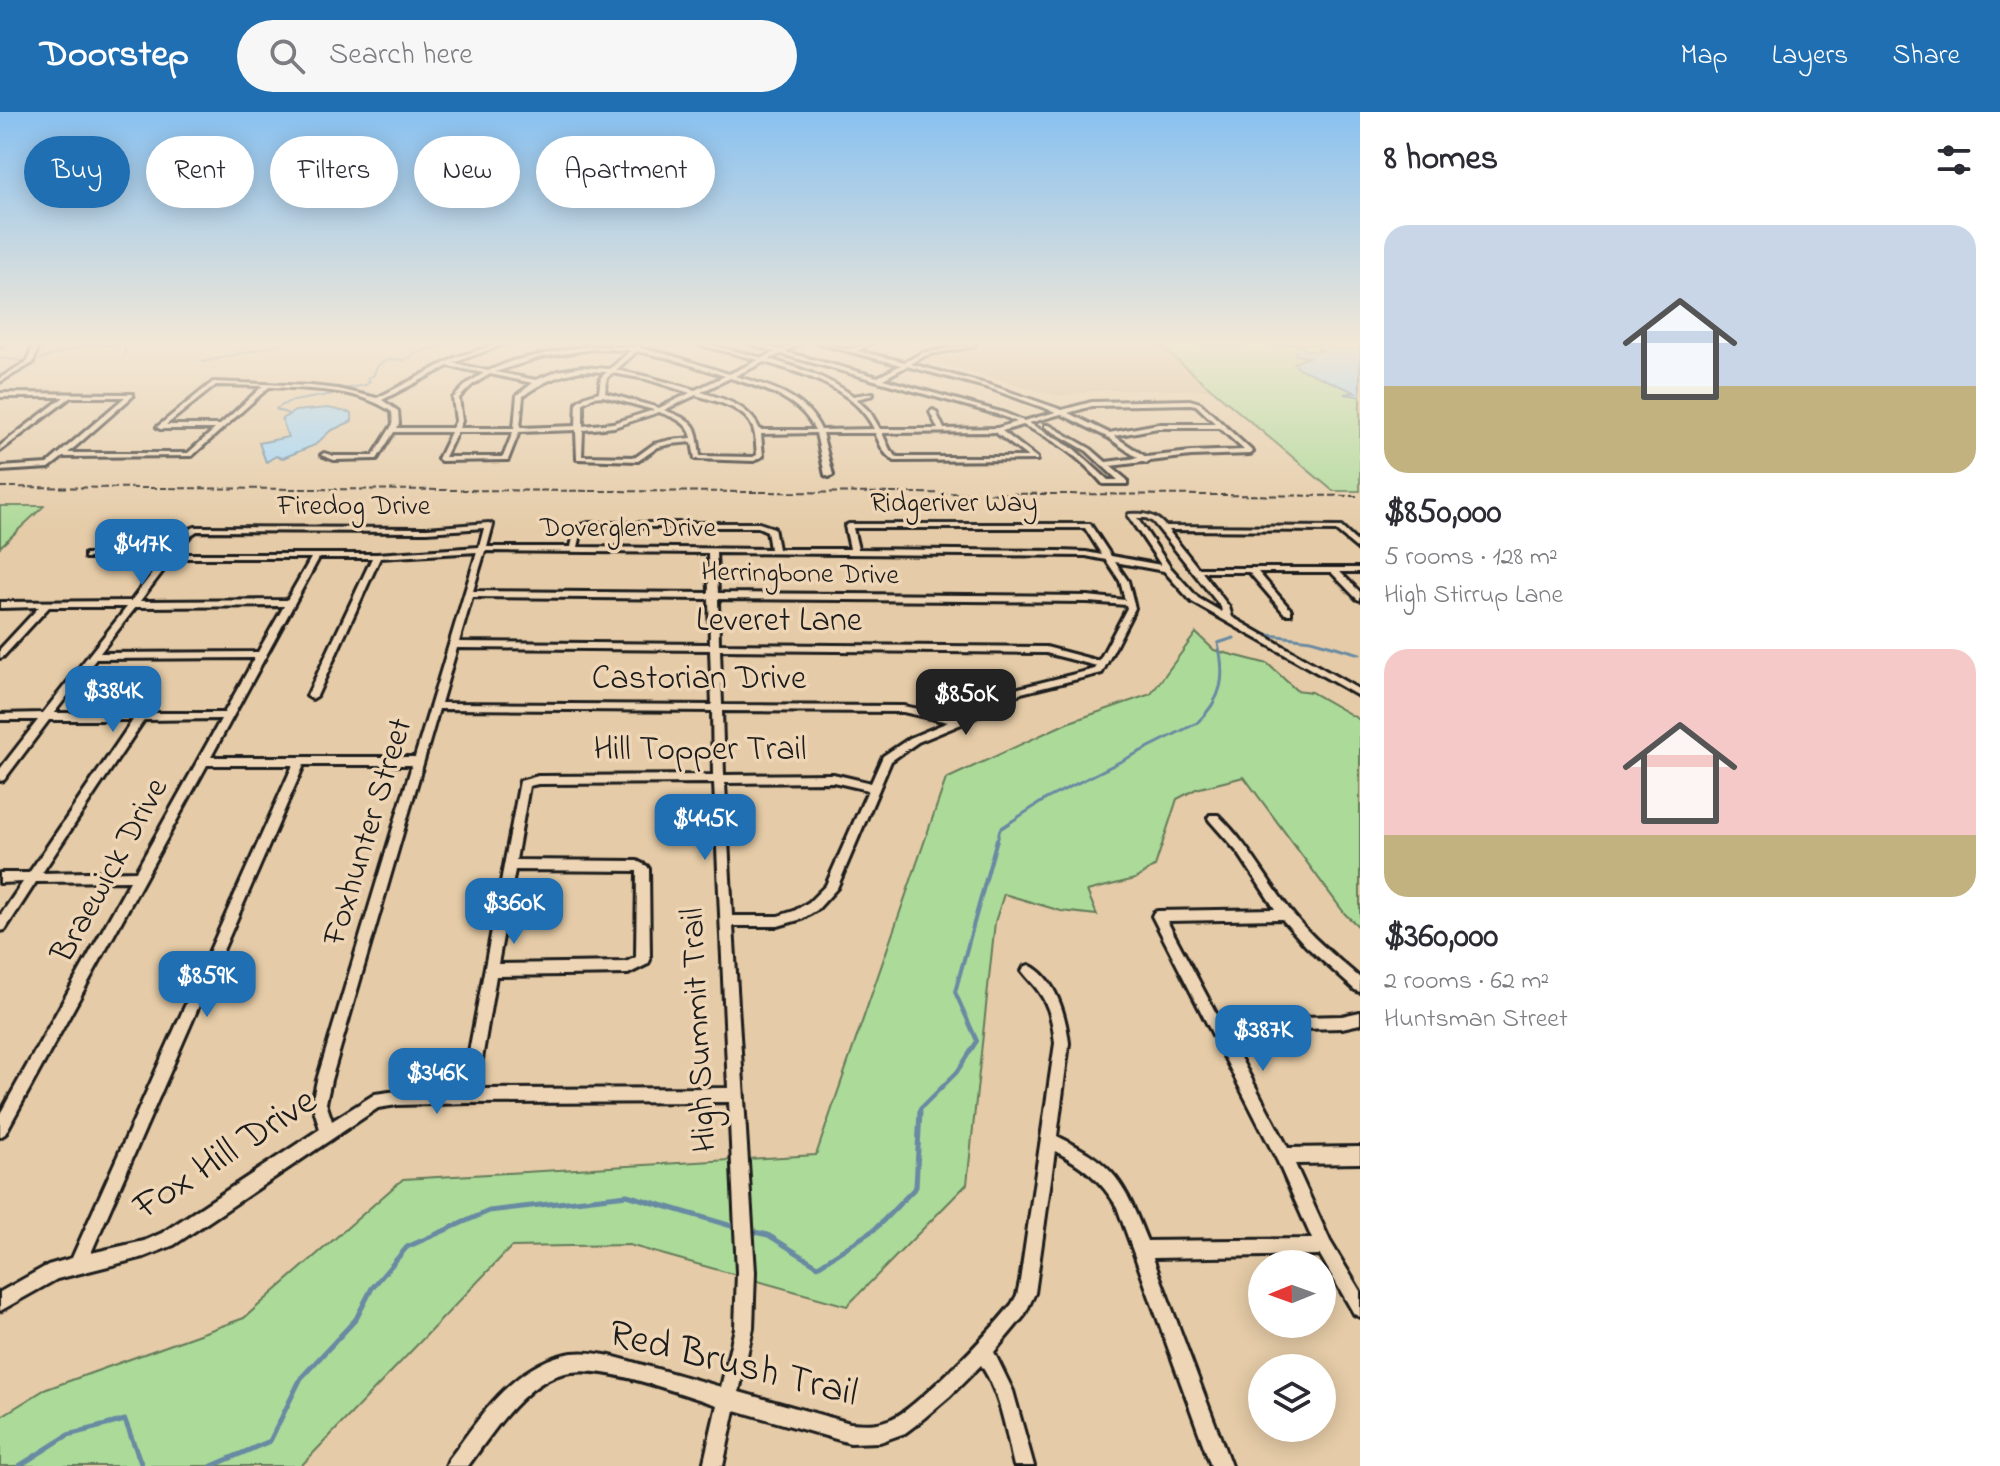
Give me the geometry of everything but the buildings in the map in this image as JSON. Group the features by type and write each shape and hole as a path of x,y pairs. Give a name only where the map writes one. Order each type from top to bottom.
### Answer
{"street":[{"path":"0,449 54,407"},
{"path":"0,469 44,468 117,407"},
{"path":"185,407 160,427 220,427"},
{"path":"63,455 190,455 243,407"},
{"path":"324,455 375,458 393,430 397,414 392,407"},
{"path":"459,407 455,430 441,459 506,459 520,416 519,407"},
{"path":"581,407 577,455 582,459 638,459 646,448 671,441 695,440"},
{"path":"645,407 687,421 693,429 697,458 758,458 758,432 751,419 736,407"},
{"path":"393,430 579,429 624,423 665,407"},
{"path":"801,407 811,416 819,432 829,475"},
{"path":"863,407 881,432 893,459 1035,459 997,430"},
{"path":"975,407 1027,424 1068,447 1106,482 1124,482 1082,445 1036,421 1000,407"},
{"path":"1051,407 1109,435 1147,461"},
{"path":"758,432 997,430 1085,407"},
{"path":"1107,464 1191,454 1250,452 1201,407"},
{"path":"933,412 942,430"},
{"path":"1109,435 1158,426 1221,426"},
{"path":"1228,617 1225,607 1163,528 1151,517 1131,518 1167,569 1195,600 1360,694"},
{"name":"Firedog Drive","path":"170,557 195,529 427,530 489,525 484,549"},
{"path":"574,550 578,529 588,525 759,525 771,530 774,552"},
{"name":"Ridgeriver Way","path":"855,552 849,526 1087,526 1108,559"},
{"path":"1163,528 1338,529 1360,549"},
{"name":"Doverglen Drive","path":"88,556 377,556 484,549 1059,553 1167,569"},
{"name":"Foxhunter Street","path":"328,1131 320,1109 320,1096 484,549"},
{"name":"High Summit Trail","path":"712,551 719,778 746,1272 744,1328 726,1398"},
{"name":"Braewick Drive","path":"0,1129 316,556"},
{"path":"312,696 377,556"},
{"path":"0,777 170,557"},
{"path":"726,921 778,921 813,906 831,888 887,759 914,740 960,721 1018,691 1099,671 1126,621 1130,603 1124,581 1108,559"},
{"path":"1195,570 1360,570"},
{"path":"1251,570 1288,612"},
{"path":"1333,570 1360,597"},
{"name":"Herringbone Drive","path":"469,594 1088,599 1130,603"},
{"path":"0,605 288,603"},
{"path":"0,655 47,604"},
{"name":"Leveret Lane","path":"453,645 1046,650 1102,665"},
{"path":"93,656 259,655"},
{"name":"Castorian Drive","path":"436,706 903,709 960,721"},
{"path":"0,926 141,716"},
{"path":"0,717 226,716"},
{"path":"204,761 419,761"},
{"path":"79,1262 300,761"},
{"name":"Hill Topper Trail","path":"509,865 524,784 538,780 833,778 875,788"},
{"path":"1214,818 1237,839 1285,914 1360,986"},
{"path":"468,1096 509,865 637,866 643,869 643,960 628,968 491,970"},
{"path":"0,878 140,876"},
{"path":"1285,914 1158,916 1284,1156 1324,1247 1360,1308"},
{"name":"Red Brush Trail","path":"456,1466 515,1390 542,1373 568,1363 622,1368 850,1433 876,1434 899,1425 921,1408 982,1350 1026,1296 1051,1141 1062,1031 1044,983 1029,971"},
{"path":"1217,1025 1342,1022 1360,1018"},
{"name":"Fox Hill Drive","path":"0,1302 37,1279 79,1262 144,1249 168,1239 352,1114 386,1099 736,1095"},
{"path":"1051,1141 1092,1162 1105,1174 1124,1203 1221,1466"},
{"path":"1284,1156 1360,1155"},
{"path":"1142,1250 1324,1247"},
{"path":"982,1350 993,1365 1005,1393 1024,1466"},
{"path":"713,1466 726,1398"}],"green space":[{"path":"1233,407 1360,407 1360,491 1333,491"},
{"path":"0,506 44,506 0,547"},
{"path":"1196,633 1214,650 1268,664 1296,690 1311,692 1360,720 1360,928 1345,914 1244,777 1196,789 1177,799 1155,866 1135,879 1087,891 1097,915 1061,911 1004,894 995,922 967,1184 847,1306 629,1245 511,1247 301,1466 0,1466 0,1417 44,1390 244,1318 403,1179 816,1155 946,779 1067,723 1151,694"}],"water":[{"path":"328,408 352,413 352,421 330,431 315,445 266,462 259,443 288,437 282,419 295,411"}],"waterway":[{"path":"279,407 276,409 288,414"},
{"path":"1261,634 1311,640 1360,654"},
{"path":"997,841 1000,829 1046,799 1197,723 1212,705 1220,686 1222,666 1218,643 1234,638"},
{"path":"920,1111 957,1072 977,1041 955,992 997,839"},
{"path":"750,1231 768,1235 818,1266 875,1229 916,1187 920,1111"},
{"path":"212,1466 270,1441 301,1378 356,1319 372,1288 407,1247 489,1211 627,1195 735,1227"},
{"path":"19,1466 68,1435 125,1420 142,1466"}],"railway":[{"path":"0,487 1360,496"}]}
